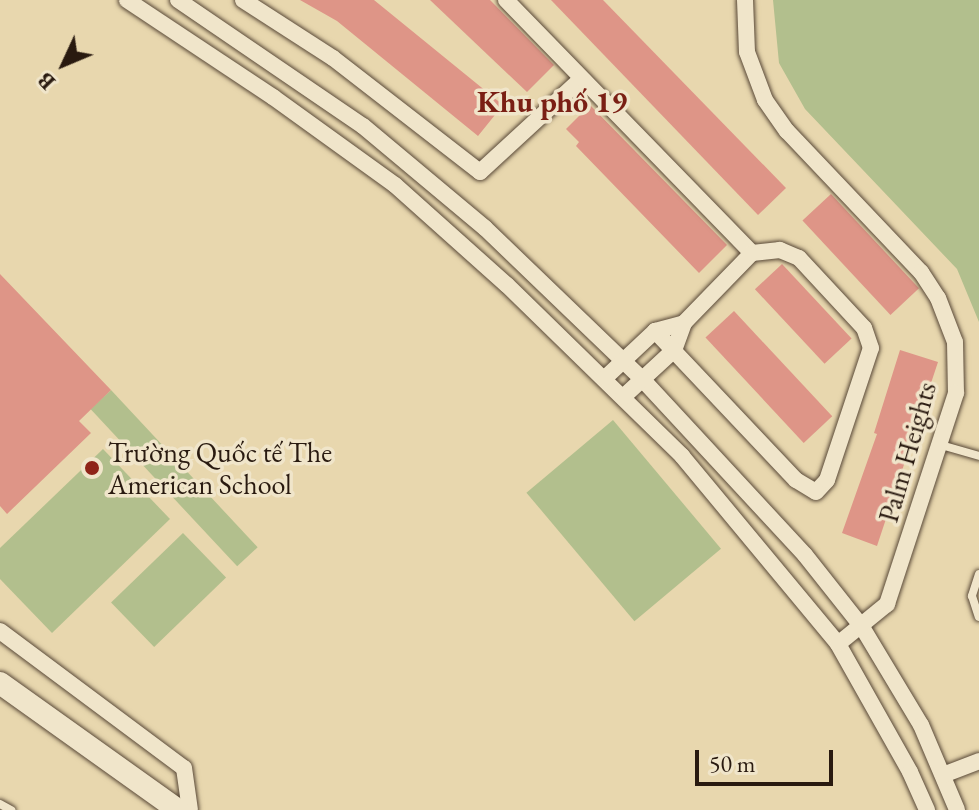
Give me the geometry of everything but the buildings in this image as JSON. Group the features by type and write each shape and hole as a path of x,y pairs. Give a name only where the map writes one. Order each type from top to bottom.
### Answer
{"main road":[{"path":"0,683 178,810"}],"street":[{"path":"127,0 273,97 395,185 605,378 682,456 838,644 896,745 927,810"},
{"path":"178,0 363,126 485,228 624,360 805,555 862,627 921,725 957,810"},
{"path":"243,0 333,58 480,172 580,80"},
{"path":"506,0 580,80 752,253"},
{"name":"Palm Heights","path":"745,0 747,52 765,100 787,131 921,272 945,313 955,342 956,393 887,604 838,644"},
{"path":"623,397 674,350 684,323 752,253 780,250 799,258 864,328 871,348 827,480 816,492 796,480 674,350 655,331"},
{"path":"605,378 655,331 684,323"},
{"path":"0,631 184,768 190,810"},
{"path":"943,775 979,761"}],"lane":[{"path":"941,445 979,456"},
{"path":"979,574 972,596 979,617"},
{"path":"0,804 11,810"}],"green space":[{"path":"773,0 979,0 979,322 957,269 805,109 779,63"},
{"path":"111,390 258,547 237,566 91,409"},
{"path":"613,420 721,549 634,621 526,493"},
{"path":"103,449 170,519 52,633 0,579 0,548"},
{"path":"183,533 226,578 154,647 111,602"}],"place":[{"name":"Trường Quốc tế The American School","path":"92,468"}],"district":[{"name":"Khu phố 19","path":"552,102"}]}
